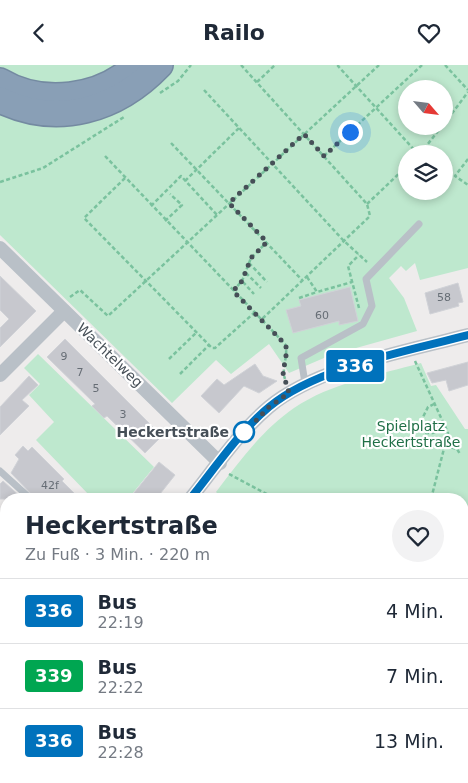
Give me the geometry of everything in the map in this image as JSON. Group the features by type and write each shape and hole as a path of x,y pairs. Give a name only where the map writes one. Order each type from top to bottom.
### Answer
{"highway":[{"path":"0,81 49,97 74,95 95,90 114,81 136,65"},
{"path":"0,100 36,113 59,113 102,107 131,91 146,80 160,65"}],"street":[{"name":"Wachtelweg","path":"0,248 220,463"},
{"path":"0,375 62,309"},
{"path":"195,493 248,427 269,407 305,383 468,335"}],"lane":[{"path":"305,383 301,359 363,324 372,306 366,279 374,268 419,224"},
{"path":"0,471 24,493"}],"path":[{"path":"155,97 178,81 191,65"},
{"path":"241,65 367,204 370,216 261,320"},
{"path":"257,82 275,65"},
{"path":"339,65 411,145"},
{"path":"62,309 80,290 108,316 146,283 229,203 379,65"},
{"path":"324,156 422,65"},
{"path":"445,65 468,91 453,111"},
{"path":"204,90 344,241 374,268"},
{"path":"0,182 43,168 125,117"},
{"path":"185,181 239,128"},
{"path":"426,145 435,135"},
{"path":"171,143 303,281"},
{"path":"105,157 285,344 287,350 283,373 289,393"},
{"path":"468,159 455,176 468,185"},
{"path":"367,204 398,175"},
{"path":"151,205 180,176 217,215"},
{"path":"125,178 84,218 146,283 196,333 209,345 216,348 254,313"},
{"path":"166,221 182,205 170,194"},
{"path":"233,291 242,281 251,258 267,242"},
{"path":"359,255 348,266 359,309"},
{"path":"249,263 267,282"},
{"path":"246,273 261,288"},
{"path":"307,277 317,292"},
{"path":"242,281 254,294"},
{"path":"298,299 352,282"},
{"path":"169,359 196,333"},
{"path":"180,373 209,345"},
{"path":"410,351 448,433 433,493"},
{"path":"434,404 428,407 418,427 423,433 432,433 445,427"},
{"path":"445,446 457,449 460,454"},
{"path":"220,463 232,477 264,493"}],"green space":[{"path":"0,65 125,65 64,89 0,74"},
{"path":"170,65 468,65 468,268 420,280 415,263 406,271 401,266 389,278 404,298 417,331 331,355 289,373 269,344 231,374 216,360 172,403 0,235 0,109"},
{"path":"38,354 154,467 133,493 87,493 36,440 54,422 29,395 40,384 24,368"},
{"name":"Spielplatz Heckertstraße","path":"421,363 431,386 436,385 465,429 468,429 468,493 216,492 261,436 294,408 323,392"}],"building":[{"path":"0,276 36,311 0,347 0,328 9,319 0,310"},
{"path":"458,283 463,302 458,303 459,306 430,314 425,293"},
{"path":"350,287 358,321 339,325 339,321 293,333 286,310 301,306 299,300"},
{"path":"65,339 162,436 145,453 107,416 104,418 92,406 95,404 47,357"},
{"path":"468,362 468,385 449,391 446,380 432,383 427,373"},
{"path":"255,364 263,376 277,381 259,393 244,386 219,413 201,396 217,379 224,385"},
{"path":"29,376 38,385 22,400 29,406 0,435 0,407"},
{"path":"23,446 28,451 32,447 64,479 62,481 74,493 30,493 11,473 19,459 15,455"},
{"path":"159,462 175,475 161,493 134,493"},
{"path":"3,481 16,493 0,493 0,484"}],"bus line":[{"name":"336","path":"195,493 248,427 269,407 305,383 324,375 468,335"}],"place":[{"name":"Heckertstraße","path":"244,432"}],"route":[{"path":"244,432 241,436 269,407 289,393 283,373 287,350 285,344 233,291 242,281 251,258 267,242 229,203 304,134 324,156 350,132"}]}
